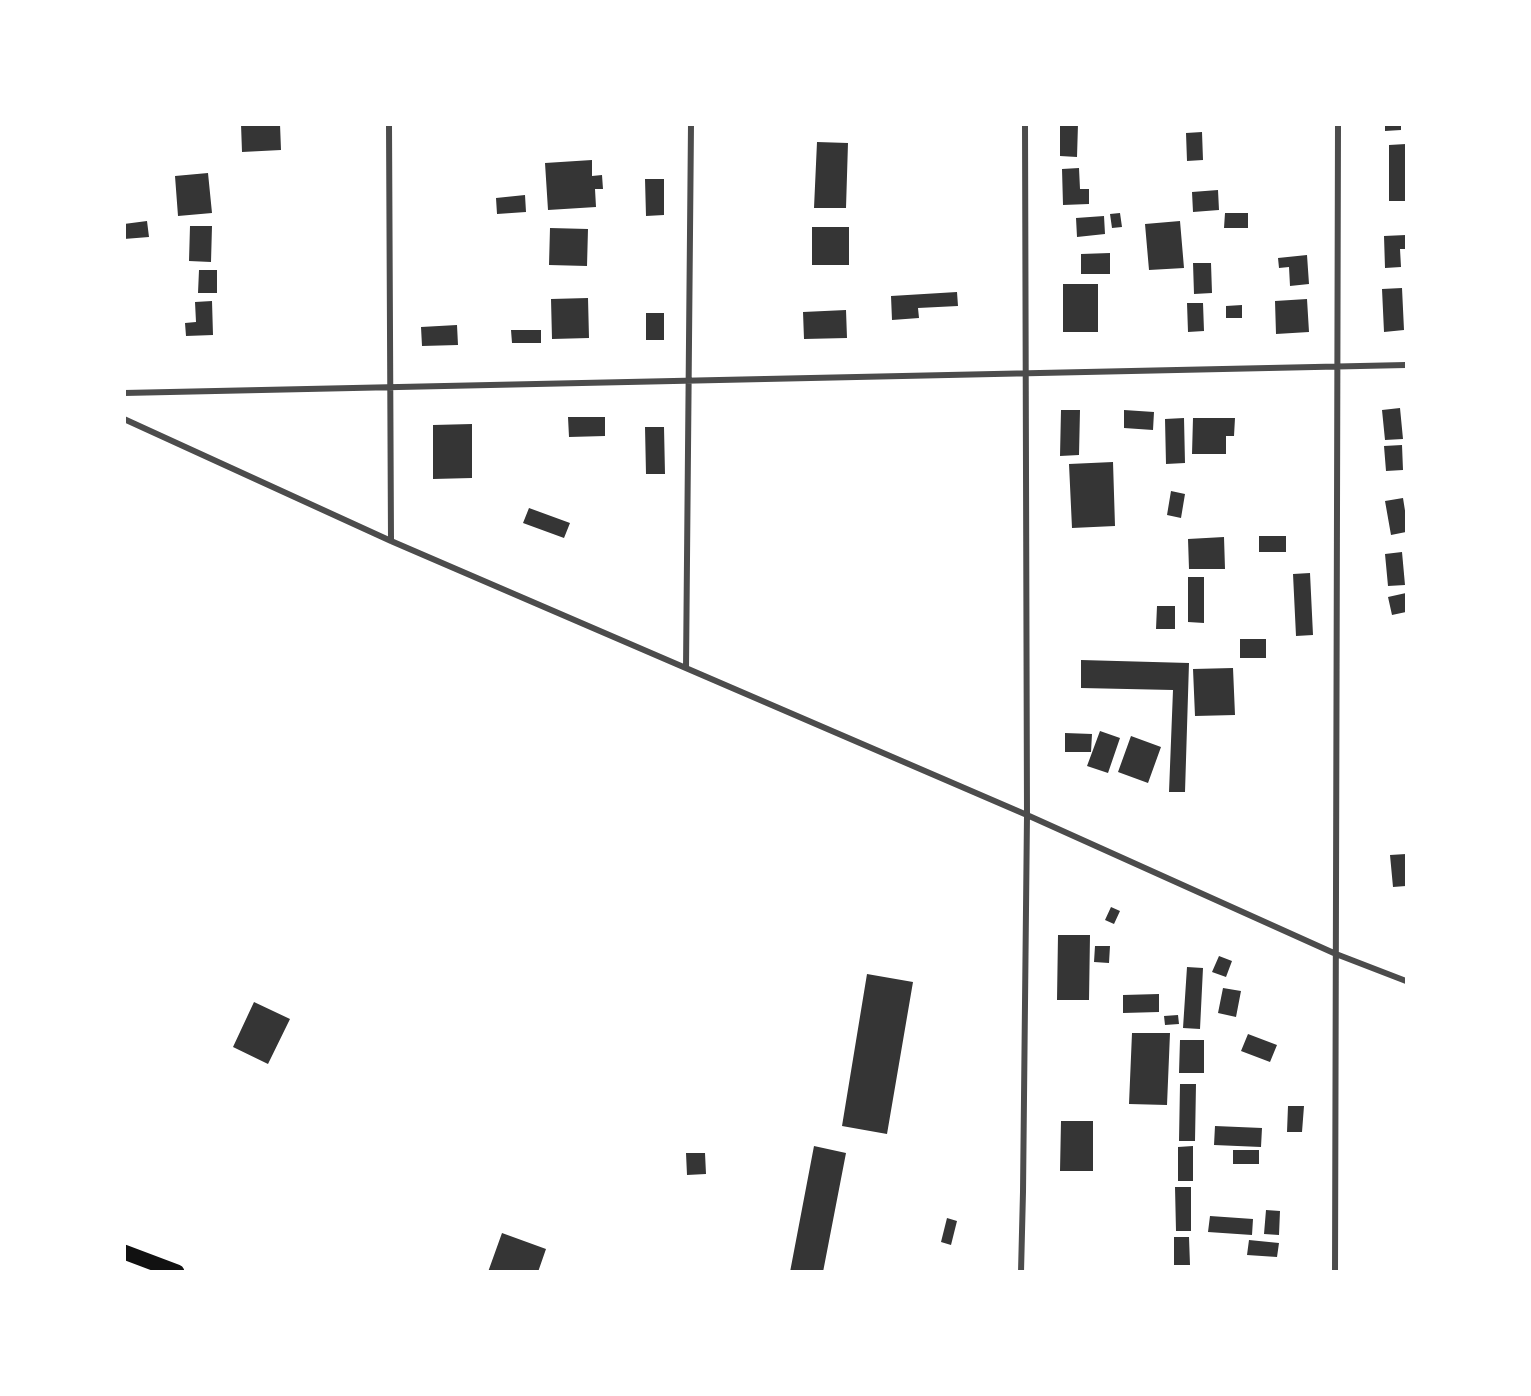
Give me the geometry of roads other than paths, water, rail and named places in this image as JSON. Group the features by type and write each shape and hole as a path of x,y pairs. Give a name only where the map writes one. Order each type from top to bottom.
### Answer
{"main road":[{"path":"124,1252 177,1272"}],"street":[{"path":"389,124 391,541"},
{"path":"686,668 691,124"},
{"path":"1021,1272 1028,815 1025,124"},
{"path":"1335,1272 1338,124"},
{"path":"124,393 1407,365"},
{"path":"124,419 391,541 1028,815 1336,954 1407,981"}]}
